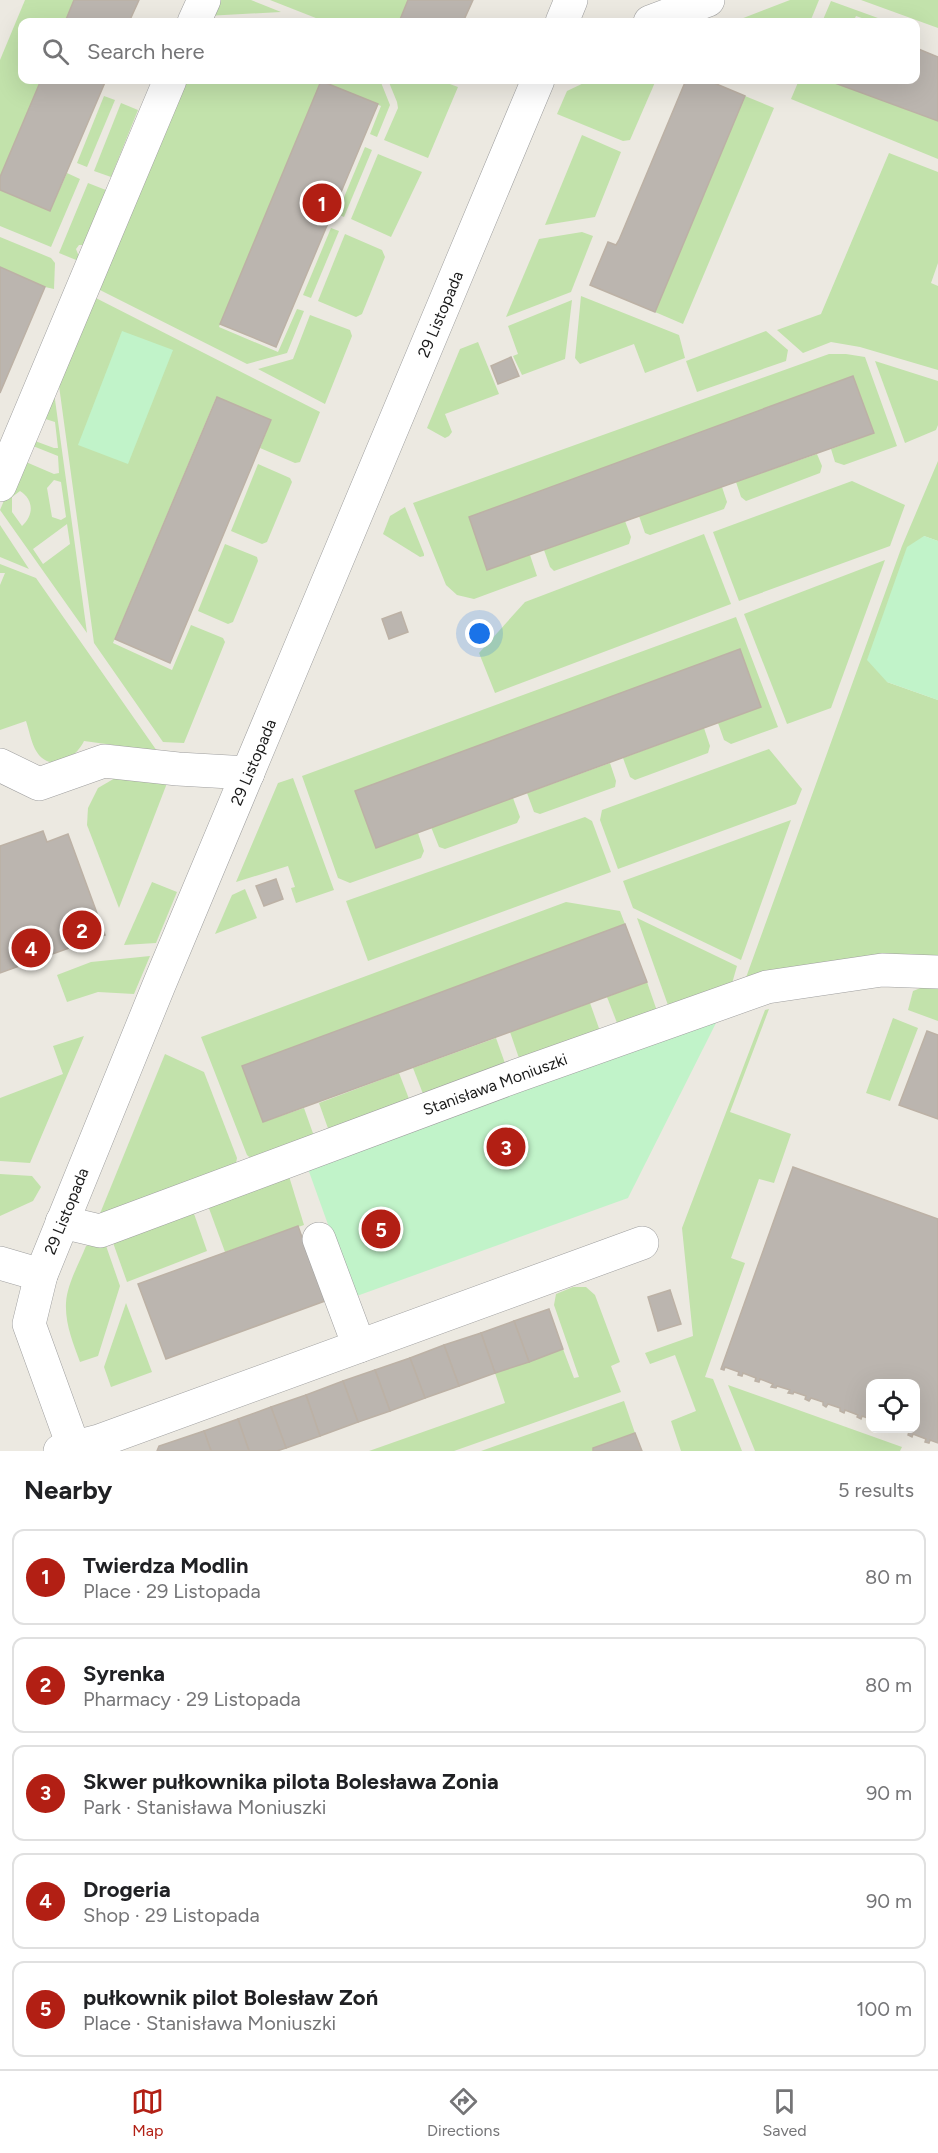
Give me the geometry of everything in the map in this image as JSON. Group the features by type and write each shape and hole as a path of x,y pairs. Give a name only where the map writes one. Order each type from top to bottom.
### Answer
{"street":[{"path":"196,18 204,0"},
{"path":"565,18 572,0"},
{"path":"661,18 708,0"},
{"path":"0,485 168,84"},
{"name":"29 Listopada","path":"69,1449 29,1324 41,1275 536,84"},
{"path":"0,765 39,784 104,761 178,769 248,773"},
{"name":"Stanisława Moniuszki","path":"62,1222 100,1231 516,1076 767,987 882,970 938,972"},
{"path":"319,1239 359,1346"},
{"path":"69,1449 99,1441 642,1243"},
{"path":"0,1263 41,1275"}],"green space":[{"path":"25,0 74,0 67,18 18,18 18,84 39,84 0,177 0,60"},
{"path":"212,0 251,0 281,12 206,16"},
{"path":"270,0 408,0 401,18 316,18"},
{"path":"790,0 819,0 812,18 743,18"},
{"path":"861,0 938,0 938,28 920,21 920,18 910,18"},
{"path":"831,1 878,18 856,16 855,18 824,18"},
{"path":"176,84 320,84 219,327 278,352 297,309 304,311 287,353 247,364 92,286"},
{"path":"328,84 382,84 390,105 377,137 370,134 381,106"},
{"path":"390,84 450,84 458,87 428,158 384,140 398,108"},
{"path":"582,84 654,84 630,140 623,141 557,114 567,91"},
{"path":"797,84 837,84 938,121 938,159 791,99"},
{"path":"104,96 115,100 87,167 77,163"},
{"path":"745,96 774,108 683,324 655,312"},
{"path":"121,103 138,110 111,177 94,171"},
{"path":"582,135 621,152 595,217 545,225"},
{"path":"365,147 372,150 344,217 337,214"},
{"path":"889,153 938,172 938,263 931,283 938,286 938,370 860,347 831,342 803,353 777,330 821,314"},
{"path":"378,154 422,172 391,237 351,219"},
{"path":"67,173 80,179 51,247 0,226 0,190 50,211"},
{"path":"88,183 111,192 88,245 79,245 76,249 81,262 59,253"},
{"path":"331,228 339,231 311,298 303,295"},
{"path":"582,232 593,236 571,292 506,317 539,239"},
{"path":"345,234 382,250 385,257 362,314 356,317 318,301"},
{"path":"0,237 51,258 55,263 54,289 0,267"},
{"path":"88,294 320,412 300,462 295,463 260,448 271,420 216,398 113,643 172,670 191,625 223,638 225,642 184,743 163,742 94,643 57,371"},
{"path":"581,296 679,335 685,358 645,373 634,344 580,364 575,358"},
{"path":"572,300 565,359 522,375 513,356 518,354 508,326"},
{"path":"310,315 350,330 352,336 325,404 258,369 293,359"},
{"path":"122,331 173,350 128,464 78,445"},
{"path":"766,331 788,350 786,361 697,392 686,361"},
{"path":"478,342 499,394 445,414 452,432 445,438 427,428 460,349"},
{"path":"829,354 865,357 897,446 844,465 835,462 831,449 874,433 853,376 469,517 487,569 530,555 537,576 474,599 457,595 446,585 413,503"},
{"path":"875,361 938,381 936,430 905,443"},
{"path":"53,385 87,633 0,510 34,429 35,441 58,448 55,422 39,417","holes":["33,446 58,456 59,473 54,474 26,462","54,480 61,482 66,517 61,520 52,517 47,488","20,491 30,503 29,517 22,526 12,512 12,497","67,524 70,544 43,564 33,549"]},
{"path":"817,454 822,466 820,473 746,501 741,497 736,482"},
{"path":"938,461 938,541 924,536 887,682 938,700 938,955 893,955 744,983 902,546"},
{"path":"258,464 290,478 292,482 267,542 262,544 231,531"},
{"path":"852,481 905,505 890,546 739,601 713,532"},
{"path":"722,487 727,502 724,509 650,535 645,533 639,516"},
{"path":"405,507 424,556 420,557 383,534 390,516"},
{"path":"625,521 631,537 629,544 554,571 550,567 544,550"},
{"path":"0,525 29,569 0,557"},
{"path":"704,534 731,604 495,693 479,653 525,602"},
{"path":"924,536 938,541 938,700 887,682 867,660 907,547"},
{"path":"225,544 257,557 258,561 233,622 228,624 198,611"},
{"path":"885,560 831,708 787,724 744,614"},
{"path":"0,564 36,578 157,751 84,741 74,754 61,762 54,762 40,757 31,739 26,721 0,730 0,585 5,573 0,573"},
{"path":"736,617 778,727 731,744 724,740 718,723 761,707 740,650 356,791 376,848 418,833 424,851 421,858 350,883 338,878 302,776"},
{"path":"704,728 710,746 708,753 635,780 630,777 623,758"},
{"path":"769,749 802,789 796,804 618,869 600,820 602,810"},
{"path":"610,763 616,781 615,787 540,814 534,812 527,793"},
{"path":"122,774 169,778 119,908 87,825 88,808 98,788"},
{"path":"293,778 334,890 296,903 291,888 295,887 288,866 236,882 278,783"},
{"path":"513,798 520,817 517,823 445,849 439,847 431,827"},
{"path":"585,817 592,821 611,872 368,961 346,901"},
{"path":"791,820 741,960 633,908 623,881"},
{"path":"152,882 177,892 156,943 124,945"},
{"path":"245,889 257,918 215,934 232,895"},
{"path":"566,902 620,911 625,924 242,1066 263,1122 304,1108 315,1139 254,1161 247,1155 201,1037"},
{"path":"637,918 737,966 731,987 669,1008"},
{"path":"150,956 134,994 98,992 67,1002 57,975 91,962"},
{"path":"647,982 658,1014 619,1028 607,997"},
{"path":"923,987 938,988 938,1021 908,1010 913,991"},
{"path":"590,1003 601,1034 521,1064 510,1032"},
{"path":"769,1009 730,1112 791,1134 774,1183 759,1179 731,1258 745,1263 705,1377 713,1379 742,1451 681,1451 671,1421 696,1411 675,1355 650,1364 645,1353 693,1336 682,1228 765,1010"},
{"path":"720,1015 628,1198 354,1297 307,1166"},
{"path":"893,1018 918,1028 890,1101 866,1093"},
{"path":"84,1036 30,1163 0,1161 0,1098 63,1074 53,1046"},
{"path":"496,1038 507,1069 425,1099 413,1068"},
{"path":"165,1054 204,1072 237,1158 235,1169 99,1216"},
{"path":"399,1073 411,1104 330,1134 319,1103"},
{"path":"288,1173 304,1225 225,1252 207,1203"},
{"path":"0,1174 32,1176 41,1187 33,1201 0,1216"},
{"path":"192,1208 207,1251 127,1282 111,1237"},
{"path":"104,1240 120,1286 98,1356 80,1362 68,1326 67,1296 86,1246"},
{"path":"573,1287 586,1287 595,1295 620,1362 611,1366 621,1392 454,1451 369,1451 505,1403 495,1373 563,1349 574,1378 579,1377 554,1305 556,1294"},
{"path":"126,1303 152,1372 111,1387 104,1367"},
{"path":"728,1385 902,1447 900,1451 755,1451"},
{"path":"624,1401 635,1433 594,1448 593,1451 481,1451"}],"building":[{"path":"74,0 139,0 131,18 67,18"},
{"path":"408,0 473,0 465,18 401,18"},
{"path":"920,50 938,57 938,121 837,84 920,84"},
{"path":"39,84 104,84 50,211 0,190 0,177"},
{"path":"320,84 328,84 378,104 276,347 220,324"},
{"path":"684,84 716,84 745,96 655,312 590,285 608,242 616,245"},
{"path":"0,267 45,287 0,393"},
{"path":"511,357 519,376 498,384 491,366"},
{"path":"853,376 874,433 487,570 469,517"},
{"path":"217,397 271,420 170,663 115,639"},
{"path":"401,612 408,632 389,639 382,619"},
{"path":"740,649 761,707 376,848 355,791"},
{"path":"43,831 47,842 68,834 105,935 0,973 0,846"},
{"path":"276,879 283,899 264,906 256,886"},
{"path":"625,924 647,982 263,1122 242,1066"},
{"path":"927,1031 938,1035 938,1119 899,1105"},
{"path":"793,1167 938,1219 938,1443 930,1440 929,1443 925,1442 926,1439 913,1434 912,1437 908,1435 909,1433 920,1433 920,1379 866,1379 866,1418 862,1416 861,1419 857,1417 858,1415 845,1410 844,1413 840,1411 840,1408 828,1404 826,1407 823,1402 811,1398 809,1401 805,1399 806,1396 794,1392 793,1394 788,1393 790,1390 777,1386 776,1388 771,1387 773,1384 760,1379 759,1382 755,1381 756,1378 743,1373 742,1376 738,1375 739,1372 725,1367 724,1370 721,1369"},
{"path":"298,1226 325,1301 166,1359 138,1284"},
{"path":"670,1290 681,1324 658,1331 648,1297"},
{"path":"549,1309 563,1349 529,1362 514,1321"},
{"path":"514,1321 529,1362 495,1373 481,1333"},
{"path":"481,1333 495,1373 459,1386 444,1345"},
{"path":"444,1345 459,1386 425,1398 410,1358"},
{"path":"410,1358 425,1398 390,1411 375,1370"},
{"path":"375,1370 390,1411 358,1422 343,1381"},
{"path":"343,1381 358,1422 320,1436 306,1395"},
{"path":"306,1395 320,1436 286,1448 271,1407"},
{"path":"271,1407 286,1448 277,1451 249,1451 238,1419"},
{"path":"238,1419 249,1451 211,1451 204,1431"},
{"path":"204,1431 211,1451 157,1451 159,1446"},
{"path":"635,1433 642,1451 593,1451 593,1448"}],"place":[{"name":"Twierdza Modlin","path":"322,203"},
{"name":"Syrenka","path":"82,930"},
{"name":"Drogeria","path":"31,948"},
{"name":"Skwer pułkownika pilota Bolesława Zonia","path":"506,1147"},
{"name":"pułkownik pilot Bolesław Zoń","path":"381,1229"}]}
